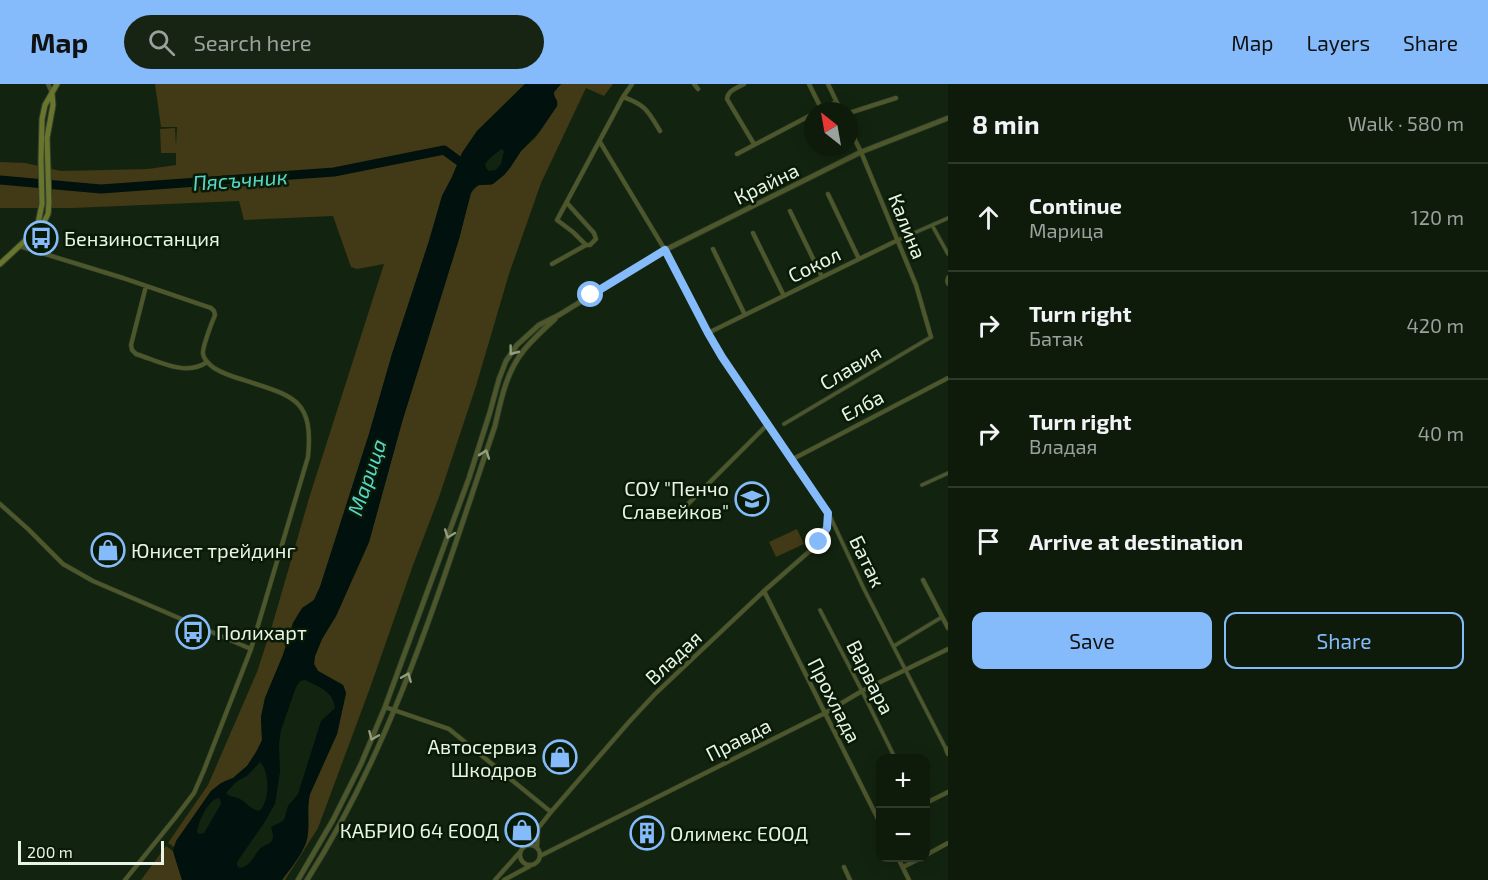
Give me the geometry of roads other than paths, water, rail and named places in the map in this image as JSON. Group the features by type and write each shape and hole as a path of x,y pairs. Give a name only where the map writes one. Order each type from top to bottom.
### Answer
{"main road":[{"path":"0,264 43,224 48,214 41,161 42,119 45,105 57,84"},
{"path":"46,203 47,138 53,105 52,94"}],"street":[{"path":"48,84 52,94"},
{"path":"586,245 557,220 632,84"},
{"path":"694,84 698,89"},
{"path":"744,84 730,92 727,99 754,144"},
{"path":"809,84 817,102"},
{"path":"828,84 836,102"},
{"path":"623,97 638,102 644,107 660,130"},
{"path":"858,110 896,98"},
{"name":"Крайна","path":"665,250 861,152 948,118"},
{"path":"737,154 804,119"},
{"name":"Батак","path":"600,142 665,250 722,357 828,513 947,750"},
{"name":"Калина","path":"858,146 916,285 931,337"},
{"path":"828,194 859,259"},
{"path":"552,264 590,245 596,239 594,232 567,203"},
{"path":"790,211 822,277"},
{"name":"Сокол","path":"708,333 948,218"},
{"path":"933,224 948,254"},
{"path":"753,232 784,296"},
{"path":"19,246 212,308 215,315 202,351 207,362 222,373 294,399 304,412 310,436 308,457 251,649 194,793 125,880"},
{"path":"713,249 745,315"},
{"path":"298,880 333,820 386,707 469,478 506,361 517,345 539,325 665,250"},
{"path":"948,277 948,284"},
{"path":"146,286 131,345 132,350 136,354 182,369 200,367 207,362"},
{"path":"307,880 340,824 369,767 418,650 495,426 511,370 524,350 559,315"},
{"name":"Славия","path":"784,424 931,337"},
{"name":"Елба","path":"791,460 948,378"},
{"path":"680,512 768,425"},
{"path":"922,486 948,473"},
{"path":"0,504 52,554 93,581 251,649"},
{"name":"Владая","path":"495,880 551,812 655,694 819,542 827,528 828,513"},
{"path":"923,580 948,628"},
{"name":"Прохлада","path":"764,591 876,815"},
{"name":"Варвара","path":"820,610 893,754"},
{"path":"894,646 942,617"},
{"name":"Правда","path":"540,856 948,649"},
{"path":"386,707 449,729 551,812"},
{"path":"930,801 948,792"},
{"path":"504,880 537,862 540,856 537,847 538,829"},
{"path":"930,853 948,843"},
{"path":"524,846 537,847"},
{"path":"520,852 522,861 531,865"},
{"path":"900,862 909,880"},
{"path":"903,867 913,862"},
{"path":"843,867 850,880"}],"water":[{"name":"Марица","path":"525,84 561,84 554,92 557,106 510,168 493,184 479,185 471,193 402,422 369,542 336,616 315,656 314,664 318,671 343,685 346,693 337,734 310,794 306,843 282,880 182,880 173,851 176,841 211,791 221,783 233,778 247,766 262,740 261,717 265,698 283,655 293,623 302,608 314,600 320,587 442,196 462,153 477,131","holes":["501,149 504,151 501,164 496,170 489,171 486,168 485,164","305,680 324,690 332,698 335,708 321,721 298,794 288,806 283,821 271,827 272,841 262,847 248,864 240,868 237,862 275,804 280,772 281,730 300,681","260,762 266,772 267,794 263,807 259,811 226,793 236,782 248,775","220,799 221,804 204,833 199,834 197,832 202,817 214,800"]}],"waterway":[{"name":"Пясъчник","path":"0,180 101,189 334,172 444,150 469,166"}],"place":[{"name":"Бензиностанция","path":"41,238"},
{"name":"СОУ \"Пенчо Славейков\"","path":"752,499"},
{"name":"Юнисет трейдинг","path":"108,550"},
{"name":"Полихарт","path":"193,632"},
{"name":"Автосервиз Шкодров","path":"560,757"},
{"name":"КАБРИО 64 ЕООД","path":"522,830"},
{"name":"Олимекс ЕООД","path":"647,833"}]}
